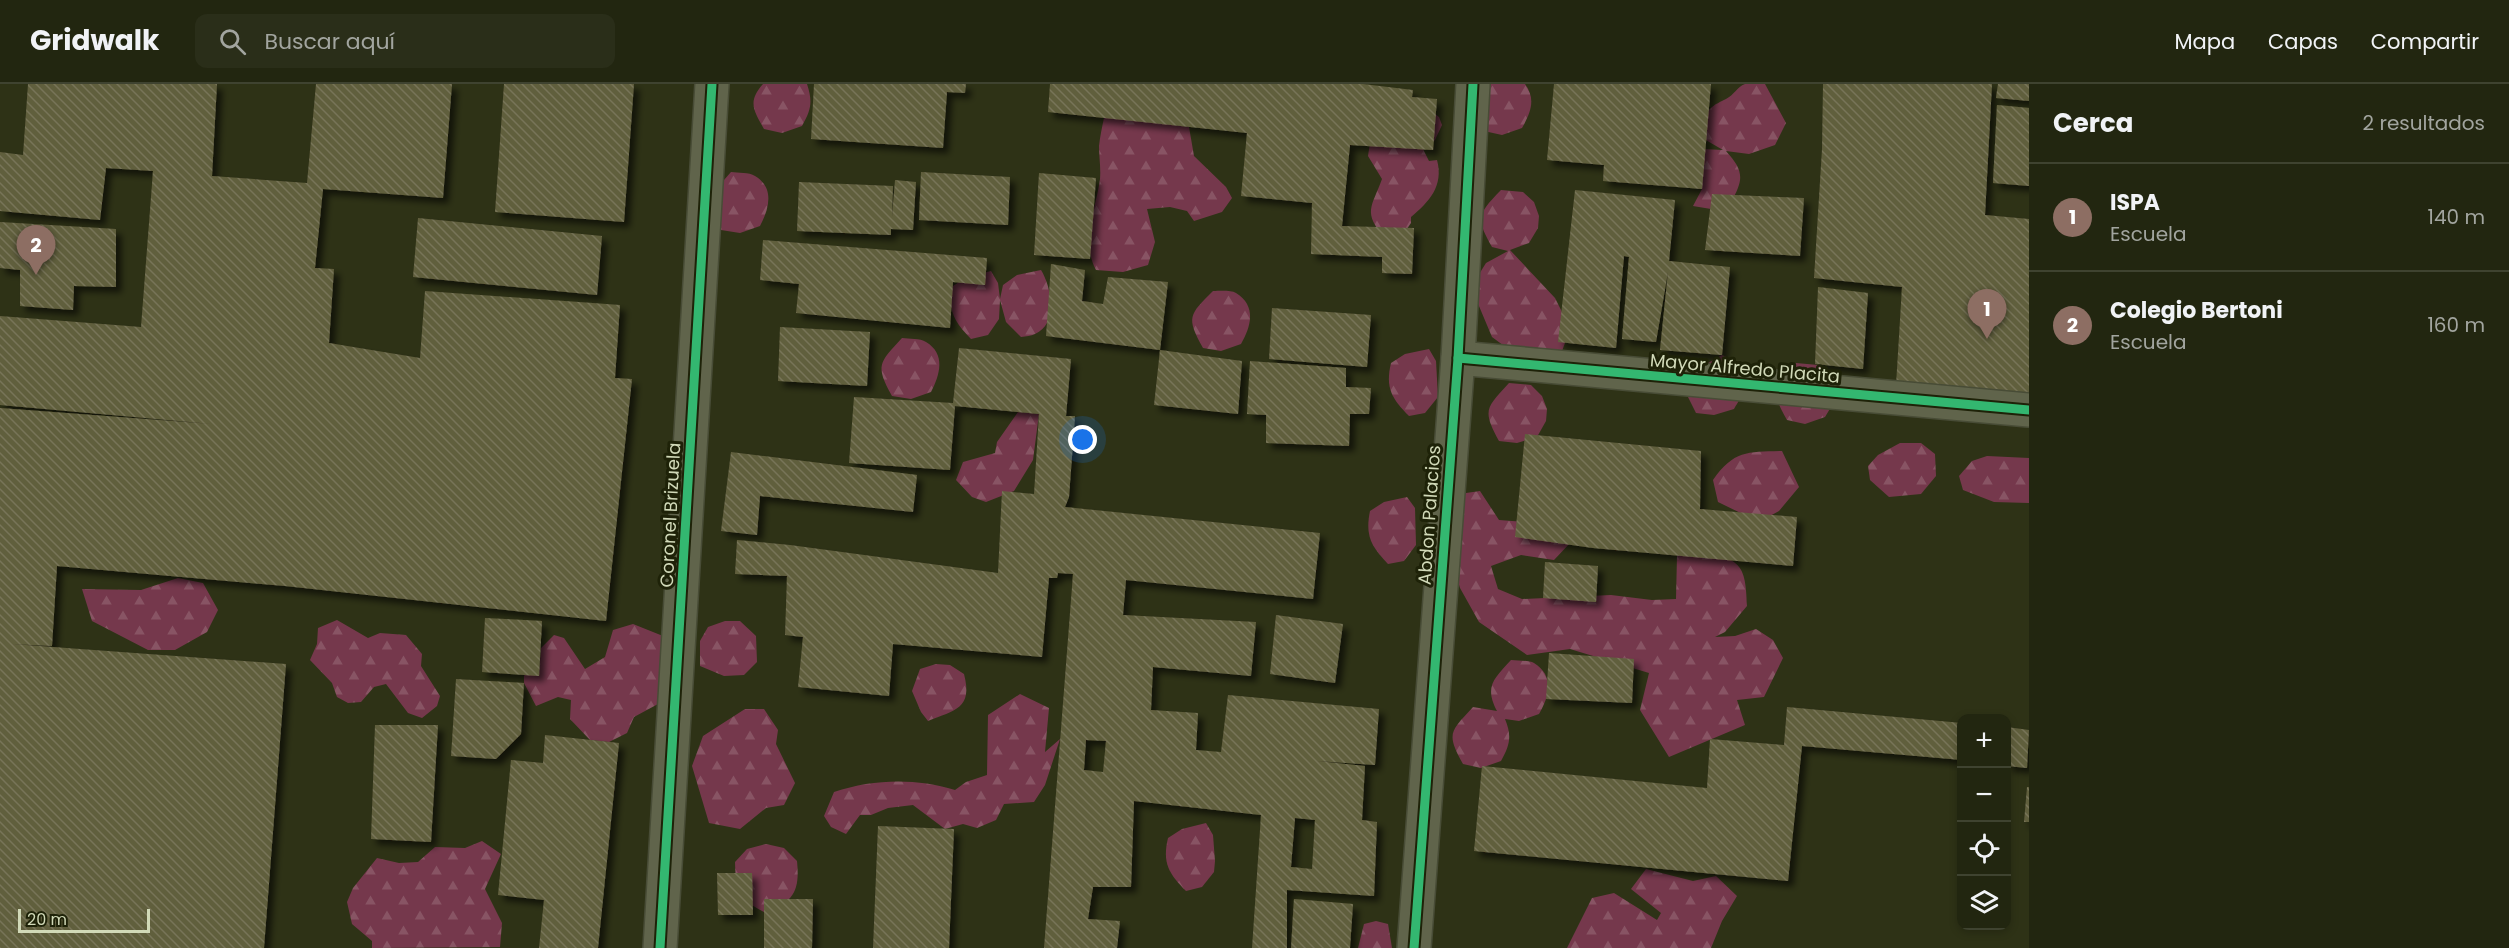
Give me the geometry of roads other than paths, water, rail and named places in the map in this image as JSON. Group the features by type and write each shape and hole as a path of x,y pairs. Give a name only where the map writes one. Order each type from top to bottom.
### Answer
{"street":[{"name":"Coronel Brizuela","path":"660,948 712,84"},
{"name":"Abdon Palacios","path":"1414,948 1458,358 1473,84"},
{"name":"Mayor Alfredo Placita","path":"1458,358 2029,410"}],"place":[{"name":"Colegio Bertoni","path":"36,275"},
{"name":"ISPA","path":"1987,339"}]}
